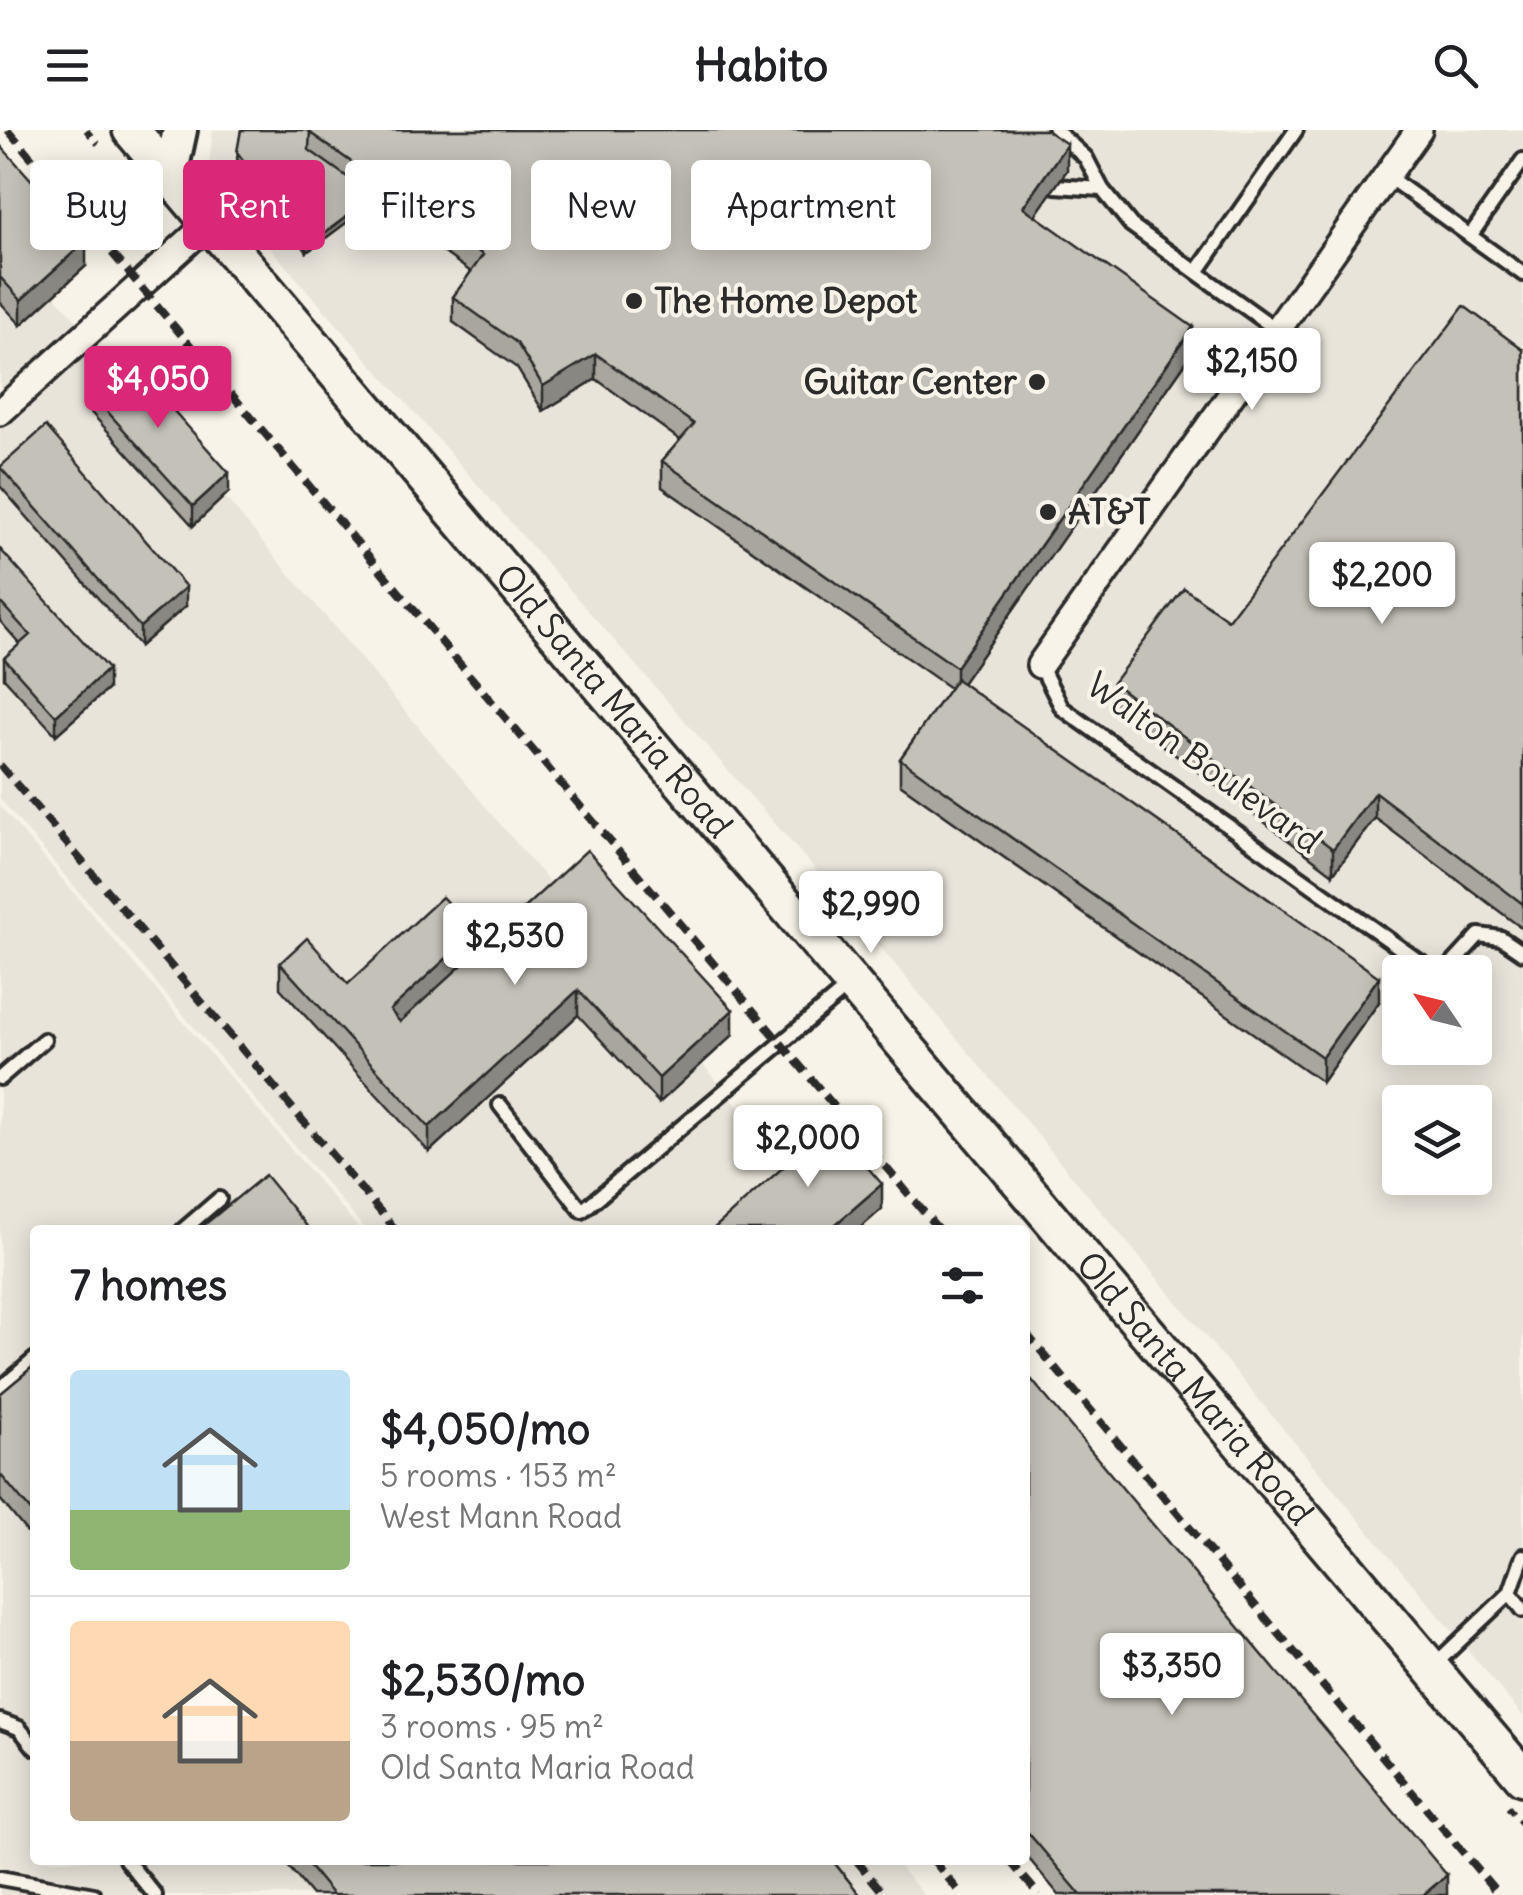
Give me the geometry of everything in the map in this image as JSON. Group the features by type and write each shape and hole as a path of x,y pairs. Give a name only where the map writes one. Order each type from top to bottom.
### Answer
{"main road":[{"name":"Old Santa Maria Road","path":"131,130 183,192"},
{"name":"Old Santa Maria Road","path":"232,250 1523,1777"}],"street":[{"path":"170,176 180,130"},
{"name":"Walton Boulevard","path":"1040,665 1419,130"},
{"path":"0,412 183,247"}],"lane":[{"path":"1055,130 1086,158 1102,189 1131,225 1278,330"},
{"path":"1197,272 1296,130"},
{"path":"1470,236 1523,160"},
{"path":"1387,176 1523,274"},
{"path":"1055,186 1102,189"},
{"name":"Walton Boulevard","path":"1040,665 1062,708 1410,955"},
{"path":"1461,955 1479,936 1501,938 1523,953"},
{"path":"500,1105 582,1211 852,984"},
{"path":"0,1078 44,1040"},
{"path":"190,1225 219,1199"},
{"path":"0,1389 30,1363"},
{"path":"1430,1669 1510,1594 1523,1556"},
{"path":"1510,1594 1523,1610"},
{"path":"0,1721 19,1728 30,1742"},
{"path":"130,1865 154,1895"},
{"path":"0,1878 94,1895"}],"shaded area":[{"path":"213,130 1523,130 1523,1716 827,883 272,250 325,250 325,160 209,160"},
{"path":"0,230 838,1225 362,1225 0,799"},
{"path":"0,806 356,1225 30,1225 30,1865 898,1865 924,1895 0,1895"}],"building":[{"path":"241,130 310,130 309,150 323,160 243,160 237,152"},
{"path":"1046,130 1067,144 1023,207 1193,327 956,667 662,461 694,424 596,354 543,386 517,343 453,297 483,255 476,250 511,250 511,160 349,160 309,132"},
{"path":"0,145 30,178 30,250 76,250 21,300 0,277"},
{"path":"325,161 345,175 345,218 325,233"},
{"path":"1464,306 1523,350 1523,904 1375,792 1333,849 1113,683 1184,588 1228,620"},
{"path":"125,356 229,473 193,506 87,389"},
{"path":"46,426 186,587 140,627 0,467"},
{"path":"0,549 108,669 56,716 4,658 30,635 0,602"},
{"path":"956,679 1379,977 1322,1057 900,759"},
{"path":"587,850 733,1010 659,1078 578,990 429,1127 280,963 307,938 348,984 442,897 475,932 390,1010 400,1022"},
{"path":"831,1125 882,1184 835,1225 718,1225"},
{"path":"265,1175 306,1225 204,1225"},
{"path":"30,1369 30,1510 0,1474 0,1394"},
{"path":"1030,1378 1447,1875 1423,1895 1081,1895 1030,1835"},
{"path":"308,1865 836,1865 860,1895 333,1895"}],"railway":[{"path":"8,130 935,1225"},
{"path":"0,765 392,1225"},
{"path":"1030,1338 1499,1895"},
{"path":"860,1865 885,1895"},
{"path":"937,1865 962,1895"},
{"path":"1013,1865 1039,1895"}],"place":[{"name":"The Home Depot","path":"634,301"},
{"name":"Guitar Center","path":"1037,382"},
{"name":"AT&T","path":"1048,512"}]}
